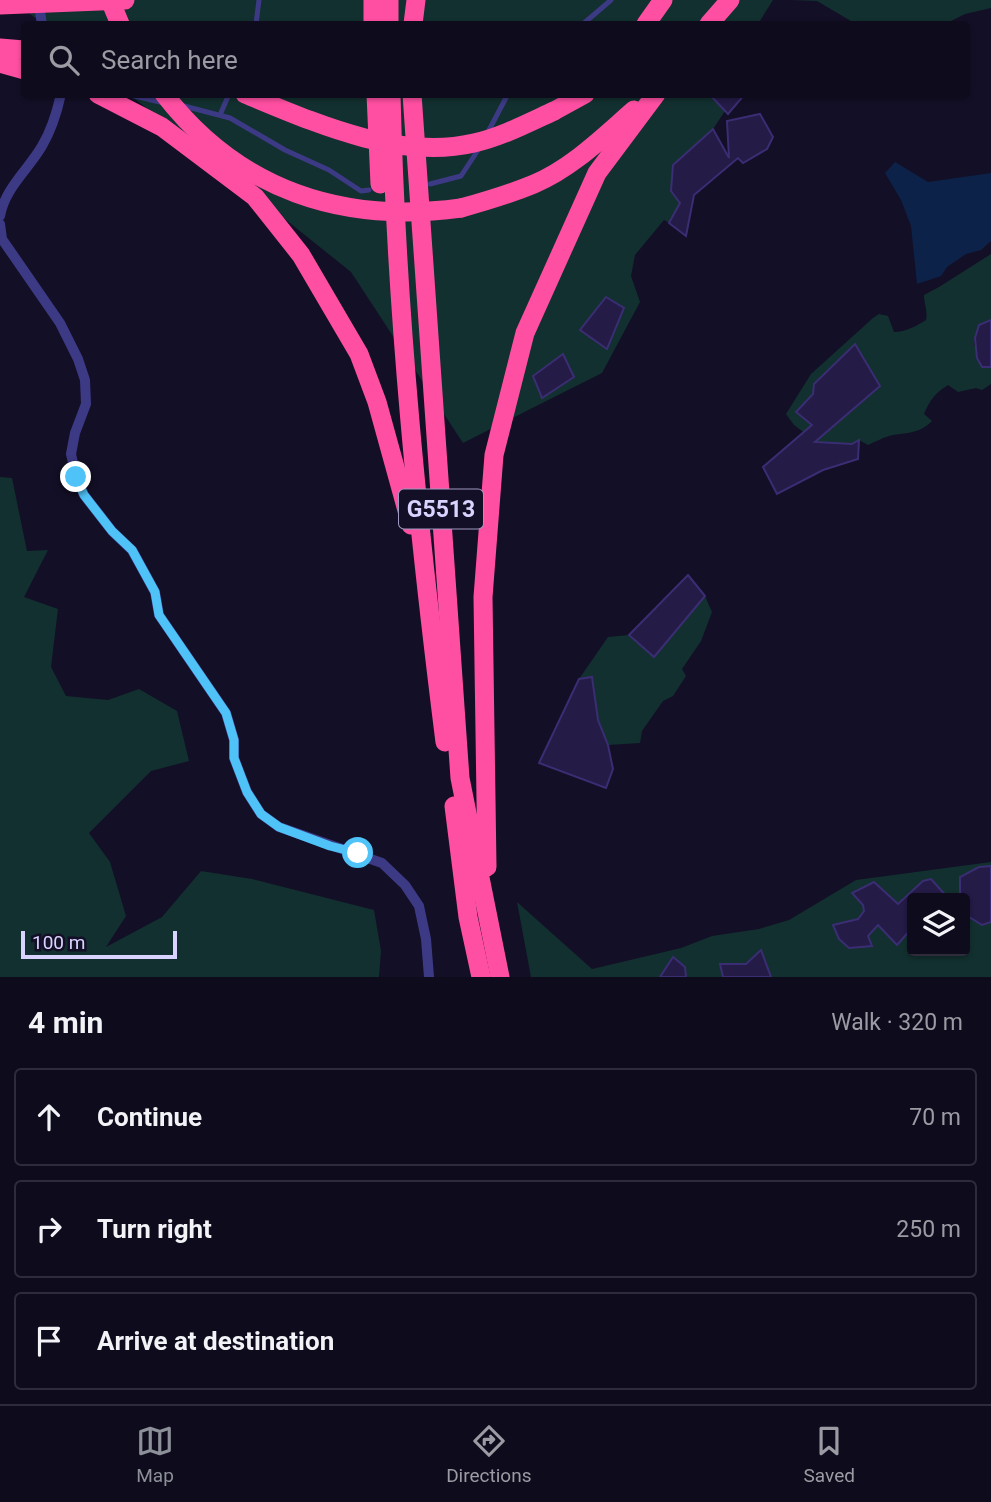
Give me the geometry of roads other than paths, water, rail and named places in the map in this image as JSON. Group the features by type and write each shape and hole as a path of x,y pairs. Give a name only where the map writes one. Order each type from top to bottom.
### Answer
{"highway":[{"path":"110,0 119,21"},
{"path":"0,5 125,0"},
{"path":"373,0 373,21"},
{"path":"389,0 389,21"},
{"path":"409,0 411,21"},
{"path":"412,21 416,0"},
{"path":"648,21 663,0"},
{"path":"712,21 730,0"},
{"path":"0,48 21,50"},
{"path":"0,63 21,69"},
{"path":"106,98 162,127 255,197 300,255 359,354 377,402 426,575"},
{"path":"168,98 230,160 270,182 312,200 351,209 395,213 461,208 493,200 536,183 587,151 648,98"},
{"path":"255,98 331,128 382,142 430,147 473,144 515,129 578,98"},
{"path":"376,98 381,199 399,278"},
{"name":"G5513","path":"391,98 399,278 413,454 468,917 481,977"},
{"name":"G5513","path":"412,98 460,778 500,977"},
{"path":"488,921 483,597 494,455 525,333 597,173 650,98"}],"street":[{"path":"38,0 42,21"},
{"path":"0,216 2,205 16,181 43,144 60,98"},
{"path":"0,224 2,239 60,323 85,380 86,404 75,433 71,454 76,477 84,495 112,531 132,550 155,592 159,615 226,713 234,740 234,758 247,792 261,814 279,827 382,863 405,885 419,906 426,939 429,977"}],"lane":[{"path":"256,21 259,0"},
{"path":"586,21 611,0"},
{"path":"144,98 230,118 285,150 329,170 361,191 369,190"},
{"path":"220,115 227,98"},
{"path":"430,184 461,176 476,156 506,98"}],"water":[{"path":"895,162 928,182 991,173 991,241 981,250 966,254 947,267 941,276 917,284 911,226 901,200 885,173"}]}
